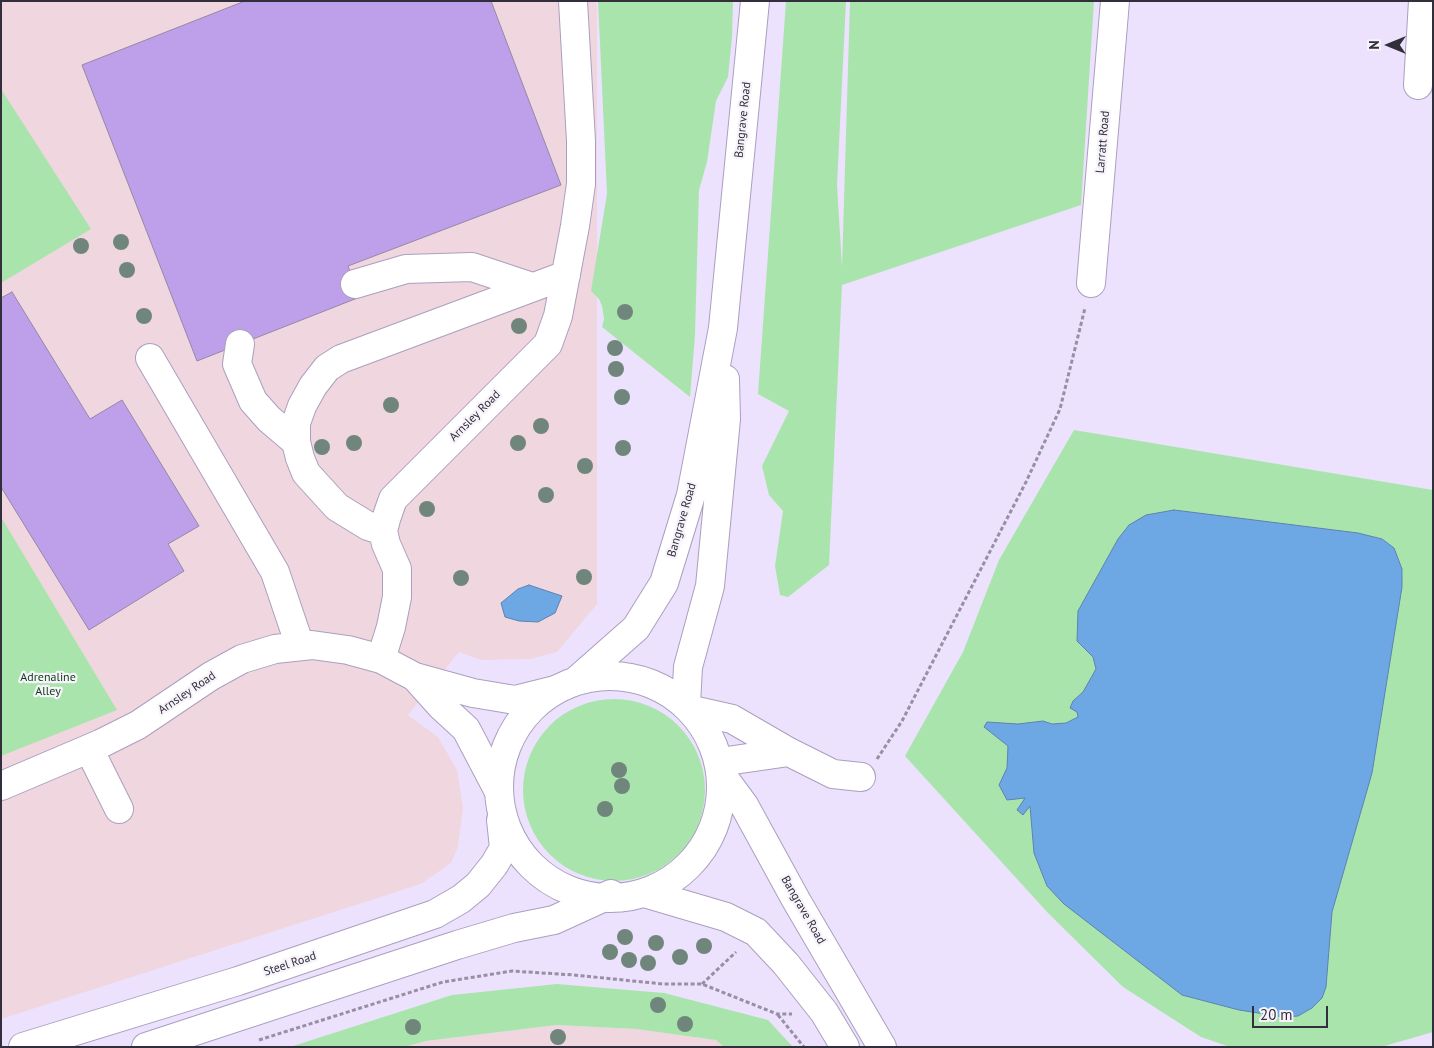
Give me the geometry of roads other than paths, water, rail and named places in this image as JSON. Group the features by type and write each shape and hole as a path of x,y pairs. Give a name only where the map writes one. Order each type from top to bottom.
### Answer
{"main road":[{"path":"381,659 395,610 398,583 397,569 383,532 368,526 337,507 306,473 296,442 296,423 302,406 318,380 327,368 341,359 382,342 566,275 581,184 581,141 573,1"},
{"name":"Bangrave Road","path":"497,788 501,758 513,731 531,708 566,685 636,628 664,583 691,495 723,328 755,1"},
{"name":"Larratt Road","path":"1091,284 1115,1"},
{"path":"1418,85 1426,12"},
{"path":"355,284 406,269 472,267 532,287"},
{"name":"Arnsley Road","path":"383,532 393,499 548,344 558,316 566,275"},
{"name":"Bangrave Road","path":"689,707 688,667 710,586 726,419 723,328"},
{"path":"240,344 237,364 253,401 269,420 296,442"},
{"path":"150,358 275,572 300,646"},
{"name":"Arnsley Road","path":"1,786 89,749 138,725 211,676 242,659 275,649 300,646 312,645 348,650 381,659 415,677 473,693 516,700 566,685 616,676 653,684 689,707"},
{"name":"Arnsley Road","path":"415,677 441,706 466,729 497,788"},
{"path":"689,707 732,719 789,752 833,774 861,777"},
{"path":"648,894 682,878 706,850 719,817 720,768 706,730 689,707"},
{"path":"89,749 119,809"},
{"path":"720,768 789,752"},
{"name":"Bangrave Road","path":"720,768 744,805 796,900 882,1047"},
{"name":"Steel Road","path":"23,1047 238,981 435,914 461,899 478,884 504,848 497,788"},
{"path":"501,820 518,850 542,875 575,890 611,894 648,894 726,916 756,932 786,964 824,1012 845,1047"},
{"path":"146,1047 457,945 514,928 554,920 611,894"}],"water":[{"path":"1174,510 1358,533 1382,539 1394,548 1402,569 1402,587 1372,773 1332,912 1326,987 1322,998 1312,1008 1298,1016 1284,1017 1239,1010 1182,995 1064,904 1047,886 1034,853 1030,806 1023,815 1017,810 1025,798 1007,800 999,785 1007,768 1008,746 984,727 987,722 1018,724 1043,721 1052,724 1066,723 1078,717 1077,712 1070,708 1073,701 1083,692 1096,669 1093,657 1077,641 1078,611 1118,539 1129,525 1146,515"},
{"path":"529,585 562,596 555,613 538,622 519,621 505,617 501,603 518,589"}],"park label":[{"name":"Adrenaline Alley","path":"48,685"}]}
